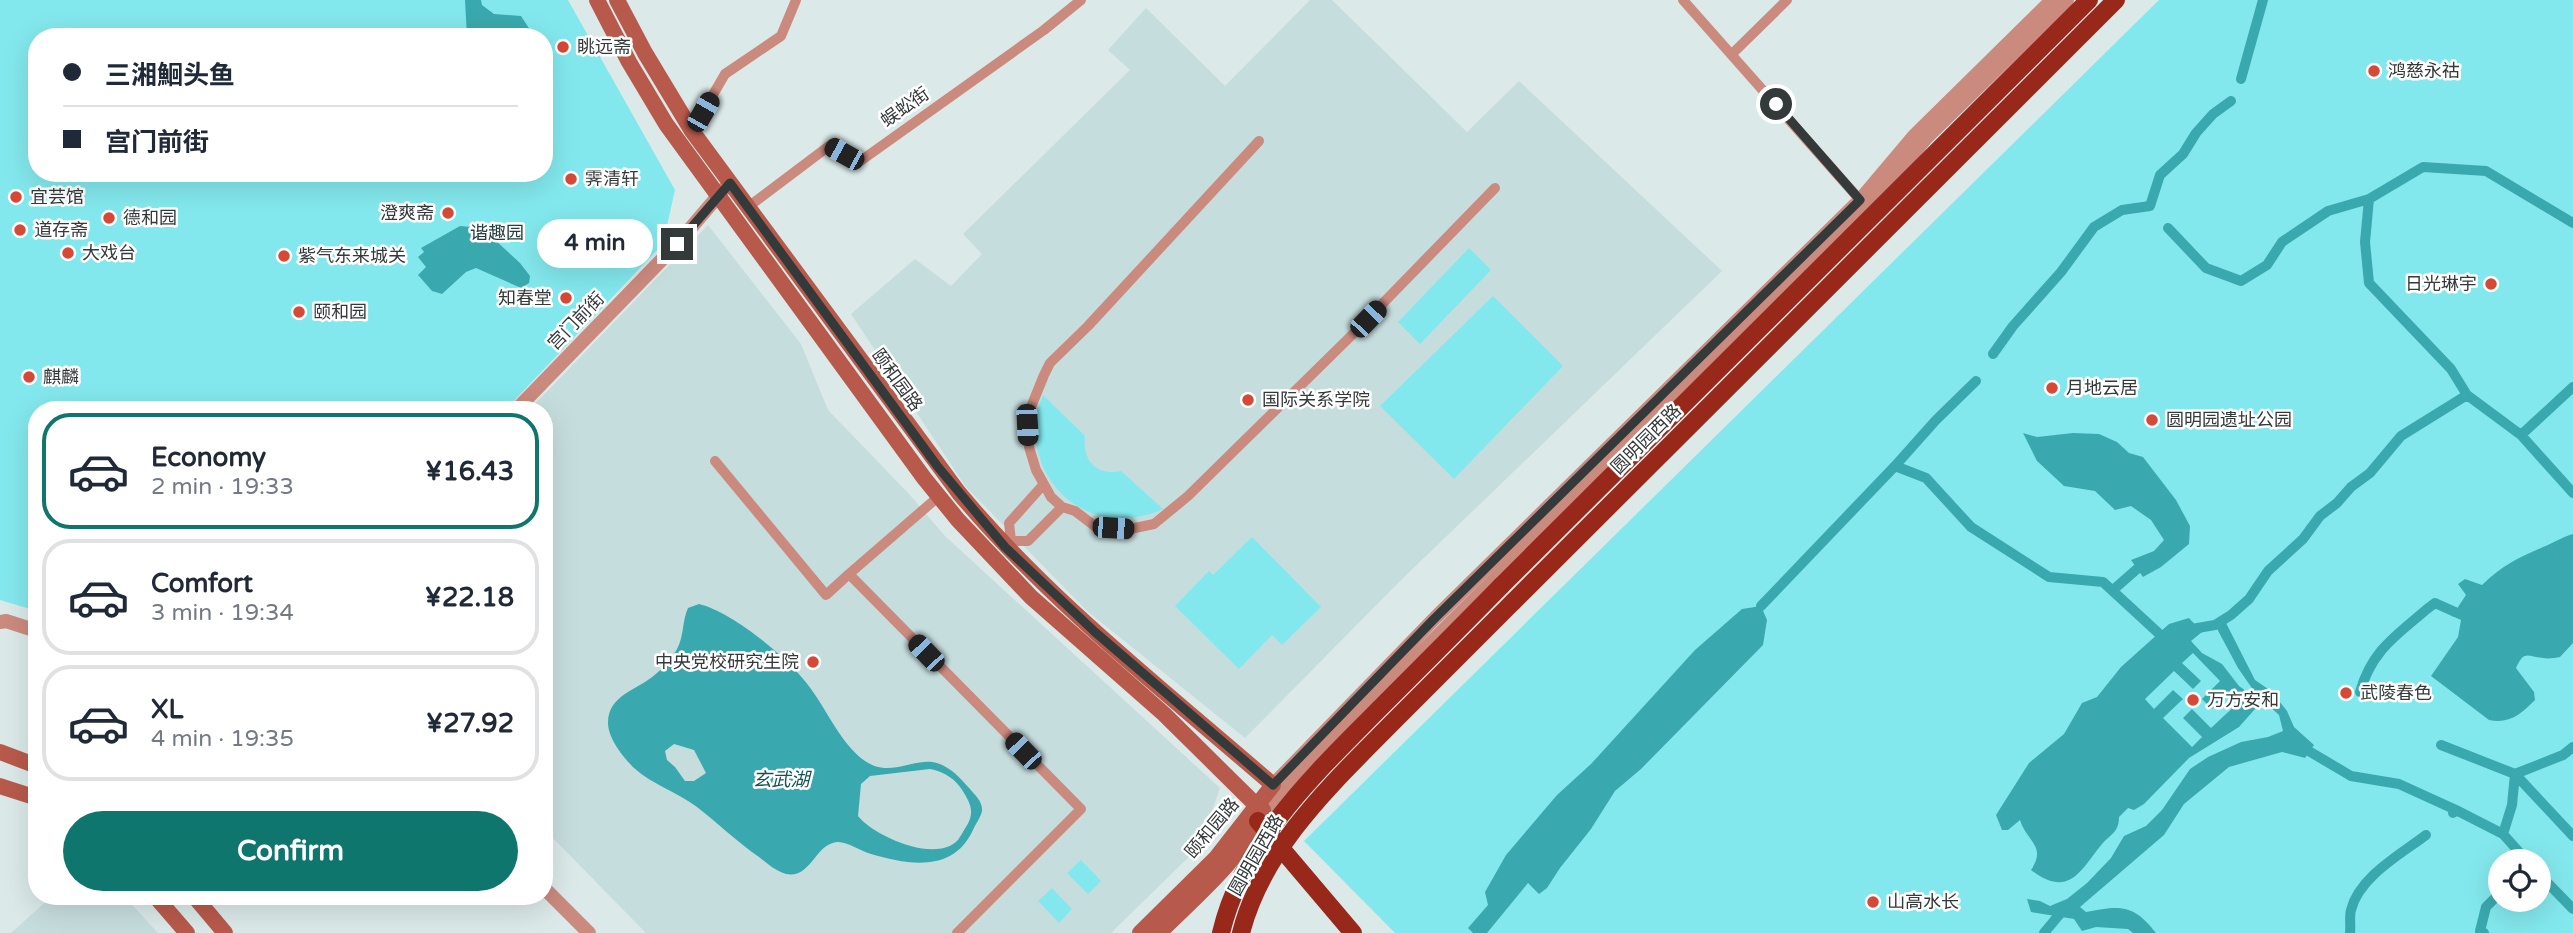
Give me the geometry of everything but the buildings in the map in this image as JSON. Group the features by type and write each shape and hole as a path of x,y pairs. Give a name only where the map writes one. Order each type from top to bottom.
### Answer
{"highway":[{"name":"圆明园西路","path":"1241,933 1252,900 1296,826 1325,791 2116,0"},
{"name":"圆明园西路","path":"1221,933 1234,894 1252,858 1279,815 1312,777 2080,2"},
{"path":"1257,813 1353,933"}],"main road":[{"name":"颐和园路","path":"597,0 629,62 666,124 938,497 1031,597 1164,714 1257,813"},
{"name":"颐和园路","path":"617,0 650,64 692,131 938,467 1008,544 1095,632 1273,785"},
{"path":"0,752 28,763"},
{"path":"1257,813 1273,785"},
{"path":"0,786 28,795"},
{"name":"颐和园路","path":"1140,933 1257,813"},
{"name":"颐和园路","path":"1160,933 1225,867 1257,813"},
{"path":"163,905 187,933"},
{"path":"202,905 225,933"}],"street":[{"path":"692,131 725,74 781,36 796,0"},
{"name":"蜈蚣街","path":"748,207 829,146 859,162 1044,30 1081,0"},
{"path":"1682,0 1860,200"},
{"path":"1732,54 1787,0"},
{"name":"圆明园西路","path":"1273,785 1445,608 1860,200 1914,136 2052,0"},
{"name":"圆明园西路","path":"1257,813 1856,219 1891,182 1926,138 2080,2"},
{"path":"1259,141 1050,363 1031,407 1027,425 1029,447 1043,485 1062,507 1075,511 1096,527 1130,529 1154,524 1188,496 1352,335 1495,188"},
{"name":"宫门前街","path":"525,401 677,244 730,183"},
{"path":"715,461 826,595 938,497"},
{"path":"1043,485 1009,523 1008,544 1028,541 1062,507"},
{"path":"849,574 1081,810 957,933"},
{"path":"0,622 6,621 28,628"},
{"path":"553,897 589,933"}],"shaded area":[{"name":"国际关系学院","path":"1310,0 1332,0 1467,132 1519,81 1722,271 1398,583 1245,738 1087,611 966,487 851,314 915,259 951,286 982,254 963,234 1130,70 1108,50 1146,8 1225,86"},
{"name":"中央党校研究生院","path":"708,225 801,344 828,410 909,494 945,536 1220,788 1200,846 1111,933 646,933 553,838 553,401 538,401"},
{"path":"42,905 132,905 158,933 11,933"}],"green space":[{"name":"颐和园","path":"0,0 568,0 675,190 663,244 514,401 28,401 28,608 0,600"},
{"name":"圆明园遗址公园","path":"2159,0 2573,0 2573,933 1395,933 1304,841"},
{"path":"1469,248 1491,270 1420,344 1398,322"},
{"path":"1493,296 1563,366 1454,479 1380,406"},
{"path":"1043,395 1085,436 1086,453 1093,465 1105,471 1121,471 1163,509 1138,517 1115,518 1093,513 1073,503 1057,488 1044,469 1037,447 1035,421"},
{"path":"1252,537 1321,607 1282,645 1272,635 1239,669 1175,606 1209,571 1213,575"},
{"path":"1081,860 1101,881 1088,894 1067,873"},
{"path":"1052,888 1072,909 1059,923 1038,901"}],"water":[{"path":"465,0 481,0 482,5 494,14 521,16 529,28 467,28"},
{"path":"460,226 482,228 520,263 530,276 529,283 521,288 476,268 466,272 442,294 432,291 418,275 426,267 418,257 424,252 421,248"},
{"path":"2023,433 2037,437 2073,433 2099,434 2117,442 2129,453 2143,457 2176,500 2190,526 2189,544 2161,567 2143,577 2131,560 2154,551 2164,540 2151,520 2131,506 2115,510 2095,491 2064,486 2037,461"},
{"path":"2573,534 2573,643 2560,657 2524,656 2516,668 2534,692 2535,700 2515,717 2503,721 2489,720 2431,676 2458,637 2461,620 2452,616 2466,595 2458,584 2465,579 2482,585 2496,572 2526,554"},
{"name":"玄武湖","path":"699,604 713,609 744,627 776,651 802,677 842,737 865,761 884,768 920,762 937,763 955,774 976,796 982,808 964,844 942,859 915,863 885,858 837,842 823,849 801,871 786,874 768,864 697,807 634,768 614,742 609,729 609,713 619,699 650,679 671,659 679,644 688,608","holes":["674,744 694,750 706,773 694,781 685,781 667,760 665,751","930,769 954,780 969,802 970,818 957,841 947,847 920,848 890,838 858,816 861,784 870,776"]},
{"path":"1761,606 1767,620 1763,645 1641,769 1615,791 1591,829 1547,888 1539,894 1528,883 1487,933 1473,933 1468,928 1488,905 1485,892 1506,855 1557,795 1591,764 1695,650 1742,609"},
{"path":"2189,618 2202,632 2191,641 2202,653 2222,664 2239,686 2256,698 2255,709 2239,727 2189,758 2144,804 2134,810 2128,808 2119,817 2114,832 2073,878 2055,882 2044,878 2031,870 2037,855 2036,849 2020,820 2008,830 2002,830 1996,815 2029,763 2064,734 2082,703 2097,697 2121,667 2169,624","holes":["2193,653 2220,681 2202,699 2212,709 2230,691 2240,701 2211,728 2192,709 2183,718 2202,737 2192,747 2163,718 2183,699 2173,690 2154,709 2145,699 2174,671 2193,689 2201,681 2182,663"]},
{"path":"2224,619 2255,680 2271,691 2287,711 2294,727 2314,745 2305,758 2282,752 2229,767 2184,804 2164,835 2080,907 2086,912 2108,908 2126,909 2141,916 2156,933 2133,933 2128,929 2096,927 2082,931 2074,919 2031,912 2027,899 2050,906 2067,899 2087,883 2111,858 2124,836 2146,826 2162,810 2190,769 2208,757 2241,742 2283,731 2279,715 2256,694 2238,668 2215,625"}],"waterway":[{"path":"2241,79 2263,0"},
{"path":"1993,354 2013,326 2061,272 2094,227 2122,210 2150,206 2160,175 2183,154 2196,133 2213,114 2231,101"},
{"path":"2168,228 2206,268 2241,281 2267,265 2282,242 2328,211 2369,199 2423,167 2486,171 2573,223"},
{"path":"2369,199 2365,242 2369,283 2451,369 2467,395 2521,435 2573,387"},
{"path":"1976,381 1895,466 1926,478 1971,527 2049,577 2103,582 2167,641 2169,639"},
{"path":"2186,630 2215,625 2231,615 2249,599 2268,571 2303,539 2320,516 2370,473 2401,436 2467,395"},
{"path":"2521,435 2573,493"},
{"path":"1761,606 1895,466"},
{"path":"2113,590 2137,569"},
{"path":"2360,692 2378,654 2427,609 2435,603 2455,612"},
{"path":"2441,745 2515,774 2563,755 2573,747"},
{"path":"2302,747 2351,776 2399,784 2456,810"},
{"path":"2515,774 2512,805 2503,834 2516,849"},
{"path":"2515,774 2573,836"},
{"path":"2453,813 2456,810 2503,834"},
{"path":"2350,933 2351,910 2363,887 2382,867 2426,835"},
{"path":"2551,886 2573,909"},
{"path":"2484,933 2480,931 2488,905"},
{"path":"2044,933 2064,909"}],"place":[{"name":"眺远斋","path":"563,47"},
{"name":"鸿慈永祜","path":"2374,71"},
{"name":"霁清轩","path":"571,179"},
{"name":"宜芸馆","path":"16,197"},
{"name":"澄爽斋","path":"448,213"},
{"name":"德和园","path":"109,218"},
{"name":"道存斋","path":"20,230"},
{"name":"大戏台","path":"68,253"},
{"name":"紫气东来城关","path":"284,256"},
{"name":"日光琳宇","path":"2491,284"},
{"name":"知春堂","path":"566,298"},
{"name":"颐和园","path":"299,312"},
{"name":"麒麟","path":"29,377"},
{"name":"月地云居","path":"2052,388"},
{"name":"国际关系学院","path":"1248,400"},
{"name":"圆明园遗址公园","path":"2152,420"},
{"name":"中央党校研究生院","path":"813,662"},
{"name":"武陵春色","path":"2346,693"},
{"name":"万方安和","path":"2193,700"},
{"name":"山高水长","path":"1873,902"}],"route":[{"path":"677,244 700,214 730,183 938,467 1005,547 1095,632 1273,785 1435,618 1860,200 1776,104"}],"park label":[{"name":"谐趣园","path":"497,233"}]}
